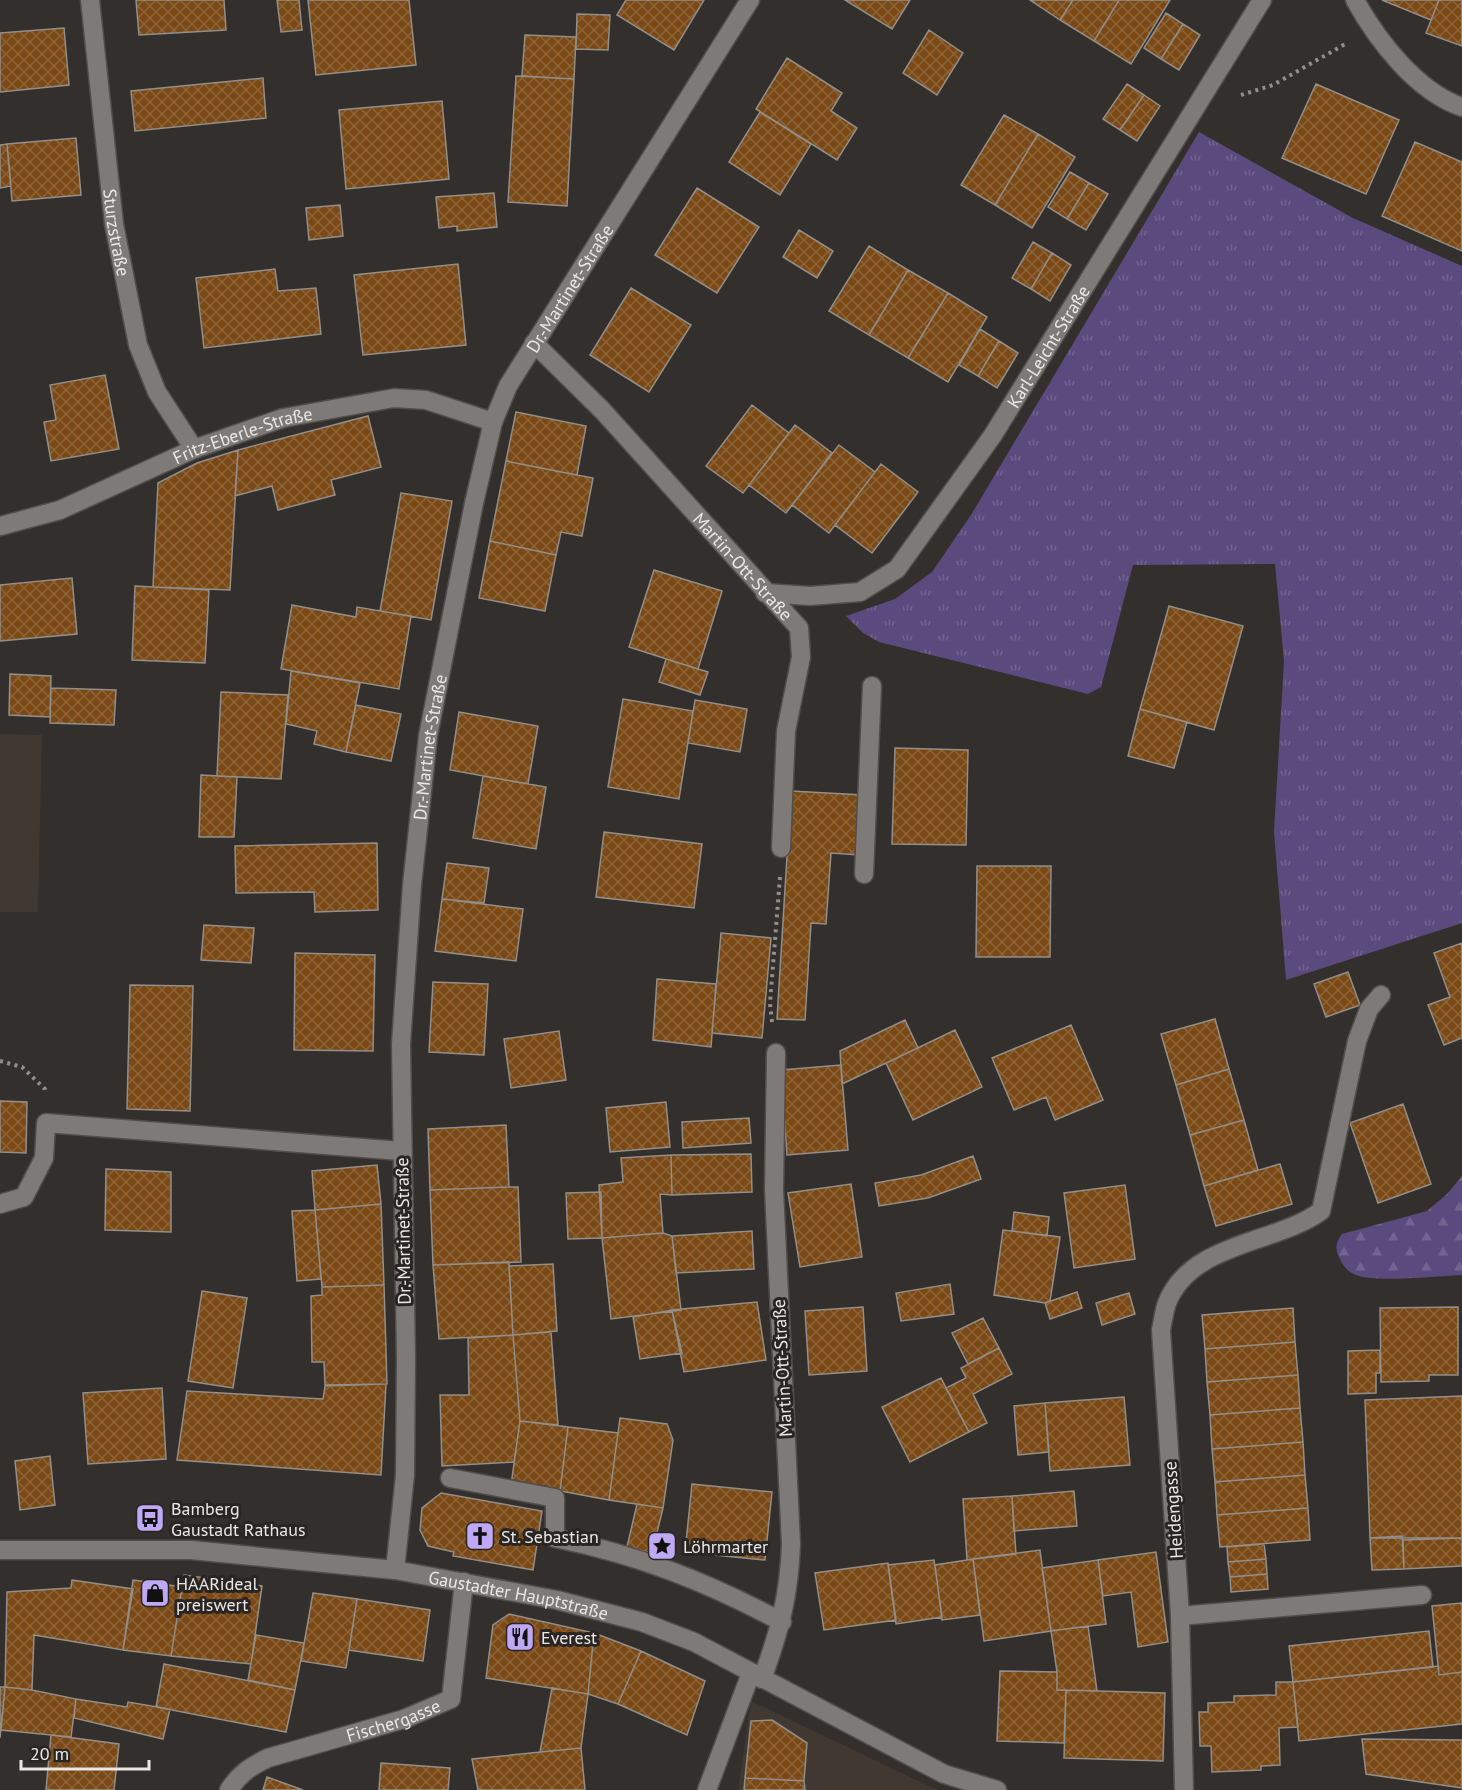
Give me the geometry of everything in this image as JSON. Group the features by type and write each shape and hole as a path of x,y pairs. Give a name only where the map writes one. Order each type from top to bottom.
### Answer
{"street":[{"name":"Sturzstraße","path":"90,0 114,224 138,345 157,392 194,449"},
{"name":"Dr.-Martinet-Straße","path":"395,1570 405,1463 401,1044 412,885 428,736 493,422 508,386 534,343 750,0"},
{"name":"Karl-Leicht-Straße","path":"765,593 810,596 860,592 897,569 993,435 1262,0"},
{"path":"1355,0 1372,27 1417,82 1462,107"},
{"name":"Martin-Ott-Straße","path":"534,343 602,410 799,628 801,657 786,731 781,848"},
{"name":"Fritz-Eberle-Straße","path":"0,526 60,510 194,449 283,418 394,398 426,400 493,422"},
{"path":"864,874 872,686"},
{"name":"Heidengasse","path":"1184,1790 1180,1616 1161,1330 1168,1301 1185,1278 1218,1252 1304,1224 1321,1211 1357,1041 1369,1009 1381,996"},
{"name":"Martin-Ott-Straße","path":"707,1790 782,1622 790,1580 791,1544 774,1190 776,1053"},
{"path":"0,1204 24,1197 44,1158 46,1123 401,1151"},
{"path":"450,1478 555,1498 555,1538 644,1559 727,1592 782,1622"},
{"name":"Gaustadter Hauptstraße","path":"0,1550 191,1550 395,1570 557,1600 642,1622 694,1642 944,1774 997,1790"},
{"name":"Fischergasse","path":"229,1790 237,1778 250,1767 268,1758 404,1719 451,1699 464,1582"},
{"path":"1180,1616 1422,1595"}],"path":[{"path":"1196,109 1273,85 1325,57 1372,27"},
{"path":"776,1053 770,1003 777,935 781,848"},
{"path":"0,1061 22,1067 45,1089 46,1123"}],"shaded area":[{"path":"0,734 42,735 38,912 0,912"},
{"path":"751,1701 933,1788 939,1790 738,1790"}],"green space":[{"path":"1199,132 1353,218 1462,266 1462,923 1286,980 1274,832 1284,661 1275,564 1133,565 1101,687 1088,694 879,642 863,633 846,616 895,599 932,572 971,515"},
{"path":"1462,1176 1462,1275 1377,1279 1356,1275 1344,1266 1337,1250 1337,1243 1342,1234 1427,1211 1447,1194"}],"building":[{"path":"136,0 224,0 226,30 139,35"},
{"path":"277,0 299,0 302,30 281,32"},
{"path":"308,0 409,0 416,65 316,75"},
{"path":"626,0 704,0 674,50 617,15"},
{"path":"845,0 910,0 892,29"},
{"path":"1030,0 1073,0 1060,20"},
{"path":"1073,0 1119,0 1094,41 1060,20"},
{"path":"1119,0 1170,0 1131,64 1094,41"},
{"path":"1382,0 1439,0 1431,20"},
{"path":"1439,0 1462,0 1462,46 1426,33"},
{"path":"1166,13 1183,24 1161,59 1144,48"},
{"path":"577,14 610,15 608,50 576,49"},
{"path":"1183,24 1200,35 1179,70 1161,59"},
{"path":"64,28 69,85 0,92 0,33"},
{"path":"929,30 963,53 937,95 903,73"},
{"path":"525,35 576,37 574,79 522,76"},
{"path":"787,58 842,93 831,111 857,128 837,160 756,109"},
{"path":"516,76 574,79 567,206 508,202"},
{"path":"263,78 266,118 135,131 131,91"},
{"path":"1127,84 1144,95 1120,130 1103,119"},
{"path":"1316,84 1399,120 1366,194 1282,158"},
{"path":"1144,95 1160,106 1137,141 1120,130"},
{"path":"442,101 449,179 346,189 339,110"},
{"path":"760,112 811,144 780,195 729,162"},
{"path":"1004,115 1038,134 995,205 961,185"},
{"path":"1038,134 1075,157 1032,228 995,205"},
{"path":"76,138 81,195 12,201 7,144"},
{"path":"1415,142 1462,162 1462,251 1382,216"},
{"path":"7,144 11,186 0,188 0,145"},
{"path":"1070,172 1089,183 1067,219 1048,207"},
{"path":"1089,183 1108,194 1086,230 1067,219"},
{"path":"697,188 759,227 717,293 655,255"},
{"path":"494,193 497,227 457,231 457,226 439,228 436,197"},
{"path":"340,205 343,236 309,240 306,208"},
{"path":"799,230 833,251 817,278 783,257"},
{"path":"1033,242 1052,253 1031,289 1012,278"},
{"path":"869,246 908,270 869,335 829,311"},
{"path":"1052,253 1071,265 1050,301 1031,289"},
{"path":"458,264 466,345 363,355 354,275"},
{"path":"275,269 278,291 316,288 321,334 204,348 196,278"},
{"path":"908,270 948,293 908,358 869,335"},
{"path":"631,288 691,325 649,392 590,355"},
{"path":"948,293 987,317 948,382 908,358"},
{"path":"980,329 999,341 978,376 959,365"},
{"path":"999,341 1018,353 997,388 978,376"},
{"path":"105,375 119,449 51,461 44,422 56,420 50,385"},
{"path":"752,405 789,433 743,493 706,466"},
{"path":"516,412 586,426 577,475 506,461"},
{"path":"368,416 381,467 331,480 335,495 278,510 272,486 235,496 238,450"},
{"path":"795,425 832,453 786,513 749,485"},
{"path":"839,445 875,472 829,533 792,505"},
{"path":"238,450 230,590 153,587 158,483 197,463"},
{"path":"506,461 593,478 582,536 561,532 556,555 490,541"},
{"path":"881,464 918,492 872,553 835,525"},
{"path":"401,493 452,501 431,620 380,611"},
{"path":"490,541 556,555 545,611 479,598"},
{"path":"654,570 722,591 698,669 629,647"},
{"path":"72,578 77,634 0,641 0,585"},
{"path":"135,586 209,590 205,663 132,660"},
{"path":"292,605 356,617 357,607 411,616 399,689 281,669"},
{"path":"1169,606 1243,626 1214,730 1140,709"},
{"path":"666,659 708,672 700,695 659,682"},
{"path":"291,671 360,683 346,752 314,744 317,731 286,724"},
{"path":"10,674 51,676 50,717 9,715"},
{"path":"51,688 116,690 114,725 50,723"},
{"path":"221,692 288,695 281,779 217,776"},
{"path":"623,699 693,711 679,799 608,787"},
{"path":"695,700 747,709 740,752 688,743"},
{"path":"356,705 401,714 391,761 346,752"},
{"path":"1140,709 1187,722 1174,768 1128,756"},
{"path":"459,712 538,726 528,784 450,770"},
{"path":"895,748 968,750 966,845 892,844"},
{"path":"201,775 237,777 234,837 199,837"},
{"path":"483,776 546,787 536,849 473,838"},
{"path":"791,791 863,795 859,855 831,853 826,924 811,923 805,1020 777,1019"},
{"path":"604,832 702,844 694,908 596,897"},
{"path":"377,843 378,910 315,912 314,892 236,893 235,846"},
{"path":"447,863 489,868 484,903 442,899"},
{"path":"977,866 1051,866 1050,957 976,957"},
{"path":"442,899 523,909 516,961 435,951"},
{"path":"204,925 254,928 251,963 201,960"},
{"path":"721,933 771,938 762,1038 712,1033"},
{"path":"1462,943 1462,1038 1444,1045 1428,1005 1450,997 1434,953"},
{"path":"295,953 375,955 373,1051 294,1050"},
{"path":"1348,972 1360,1005 1326,1017 1314,984"},
{"path":"657,979 716,984 711,1047 653,1040"},
{"path":"433,982 488,984 484,1055 429,1052"},
{"path":"130,985 193,986 190,1111 127,1109"},
{"path":"1215,1019 1229,1069 1176,1085 1161,1034"},
{"path":"905,1020 918,1048 842,1084 840,1051"},
{"path":"1071,1025 1103,1100 1055,1120 1046,1097 1014,1110 992,1058"},
{"path":"955,1030 982,1087 913,1120 886,1063"},
{"path":"559,1031 566,1080 511,1088 504,1039"},
{"path":"841,1065 848,1150 787,1155 781,1070"},
{"path":"1229,1069 1244,1120 1190,1135 1176,1085"},
{"path":"0,1101 27,1102 26,1153 0,1152"},
{"path":"666,1102 670,1147 610,1152 606,1108"},
{"path":"1403,1104 1431,1184 1378,1203 1350,1123"},
{"path":"749,1118 751,1143 683,1148 682,1122"},
{"path":"1244,1120 1258,1170 1204,1186 1190,1135"},
{"path":"506,1125 509,1187 430,1190 428,1129"},
{"path":"751,1154 752,1192 672,1195 671,1155"},
{"path":"671,1155 672,1195 660,1194 663,1233 602,1238 599,1185 623,1182 621,1158"},
{"path":"973,1156 981,1179 928,1198 879,1206 875,1183 921,1175"},
{"path":"1280,1164 1292,1204 1216,1226 1204,1186"},
{"path":"377,1165 381,1204 315,1210 312,1171"},
{"path":"106,1169 171,1172 171,1232 105,1230"},
{"path":"851,1184 862,1257 800,1267 788,1193"},
{"path":"1125,1185 1135,1259 1074,1268 1064,1193"},
{"path":"518,1187 521,1262 433,1265 430,1190"},
{"path":"601,1192 602,1238 568,1239 566,1193"},
{"path":"381,1204 384,1285 322,1287 315,1210"},
{"path":"315,1210 321,1279 297,1281 292,1211"},
{"path":"1014,1212 1049,1217 1047,1236 1012,1231"},
{"path":"1003,1230 1060,1237 1050,1301 1045,1303 994,1295"},
{"path":"752,1231 754,1269 676,1273 672,1236"},
{"path":"663,1233 672,1236 681,1310 611,1319 602,1238"},
{"path":"509,1262 513,1335 439,1339 433,1265"},
{"path":"553,1264 557,1331 513,1335 509,1266"},
{"path":"950,1284 954,1314 901,1321 896,1293"},
{"path":"384,1285 387,1384 325,1385 324,1362 312,1362 311,1296 322,1295 322,1287"},
{"path":"202,1291 247,1298 233,1388 188,1381"},
{"path":"1077,1292 1082,1308 1050,1319 1045,1303"},
{"path":"1129,1293 1135,1314 1102,1325 1096,1303"},
{"path":"757,1302 766,1360 684,1372 672,1310"},
{"path":"863,1307 867,1371 809,1375 805,1311"},
{"path":"1458,1307 1458,1375 1429,1375 1429,1381 1381,1382 1380,1308"},
{"path":"1293,1308 1295,1342 1205,1349 1202,1315"},
{"path":"672,1310 682,1353 640,1359 633,1317"},
{"path":"983,1318 999,1348 968,1364 952,1333"},
{"path":"551,1332 558,1425 520,1421 513,1335"},
{"path":"513,1335 520,1421 514,1462 442,1466 440,1395 469,1395 468,1338"},
{"path":"1295,1342 1298,1375 1207,1382 1205,1349"},
{"path":"999,1348 1012,1374 973,1394 987,1423 969,1432 946,1388 966,1378 961,1368"},
{"path":"1380,1350 1380,1373 1376,1373 1376,1393 1348,1394 1348,1351"},
{"path":"1298,1375 1300,1408 1210,1415 1207,1382"},
{"path":"941,1378 969,1432 910,1462 882,1407"},
{"path":"386,1384 381,1475 177,1460 187,1391 323,1399 325,1386"},
{"path":"162,1388 166,1459 88,1464 83,1393"},
{"path":"1462,1396 1462,1538 1370,1538 1365,1400"},
{"path":"1124,1397 1130,1465 1050,1471 1045,1403"},
{"path":"1045,1403 1049,1452 1018,1455 1014,1406"},
{"path":"1300,1408 1303,1442 1212,1449 1210,1415"},
{"path":"620,1418 667,1424 673,1440 663,1508 609,1500"},
{"path":"520,1421 568,1427 560,1491 511,1485"},
{"path":"568,1427 618,1433 609,1500 560,1491"},
{"path":"1303,1442 1305,1475 1215,1482 1212,1449"},
{"path":"50,1456 55,1505 20,1510 15,1461"},
{"path":"1305,1475 1308,1508 1217,1515 1215,1482"},
{"path":"692,1484 772,1492 765,1560 685,1552"},
{"path":"1074,1491 1077,1526 1014,1531 1012,1496"},
{"name":"St. Sebastian","path":"441,1493 542,1511 533,1570 453,1556 454,1552 428,1546 420,1530 422,1508"},
{"path":"1012,1496 1016,1554 967,1560 963,1499"},
{"path":"637,1504 663,1508 652,1553 627,1547"},
{"path":"1308,1508 1310,1540 1220,1547 1217,1515"},
{"path":"1402,1536 1404,1569 1372,1570 1370,1538"},
{"path":"1462,1538 1462,1566 1404,1569 1403,1540"},
{"path":"1264,1544 1266,1559 1228,1562 1227,1547"},
{"path":"1040,1550 1051,1631 984,1641 973,1559"},
{"path":"1156,1552 1168,1642 1138,1647 1131,1592 1103,1596 1098,1560"},
{"path":"973,1559 980,1615 942,1620 935,1565"},
{"path":"1266,1559 1267,1574 1230,1577 1228,1562"},
{"path":"934,1560 942,1617 896,1624 888,1565"},
{"path":"1098,1560 1106,1624 1051,1631 1042,1568"},
{"path":"888,1563 896,1620 824,1630 815,1573"},
{"path":"1267,1574 1268,1589 1231,1592 1230,1577"},
{"path":"184,1575 262,1586 251,1664 171,1656"},
{"path":"72,1580 133,1589 123,1650 34,1635 32,1690 5,1687 7,1592 71,1588"},
{"path":"133,1580 182,1587 171,1656 123,1650"},
{"path":"313,1593 357,1599 346,1668 301,1661"},
{"path":"357,1599 430,1610 423,1661 349,1650"},
{"path":"1462,1603 1462,1672 1439,1675 1432,1606"},
{"path":"509,1614 594,1633 588,1694 486,1678 493,1625"},
{"path":"1088,1626 1097,1691 1057,1690 1057,1672 1051,1631"},
{"path":"1429,1631 1433,1667 1293,1682 1289,1646"},
{"path":"594,1633 641,1651 618,1704 588,1694"},
{"path":"256,1635 304,1643 295,1690 248,1680"},
{"path":"641,1651 705,1681 687,1735 618,1704"},
{"path":"164,1664 295,1690 286,1732 156,1707"},
{"path":"1438,1666 1439,1675 1462,1672 1462,1724 1299,1741 1293,1682"},
{"path":"1000,1671 1057,1672 1057,1690 1066,1690 1064,1743 997,1741"},
{"path":"1276,1682 1293,1682 1298,1727 1279,1728 1280,1765 1261,1766 1261,1770 1212,1772 1211,1746 1200,1746 1199,1712 1208,1712 1208,1703 1234,1702 1234,1696 1276,1695"},
{"path":"0,1687 5,1687 0,1738"},
{"path":"5,1687 76,1699 71,1737 1,1730"},
{"path":"552,1688 588,1694 581,1748 540,1752"},
{"path":"1066,1690 1165,1693 1163,1761 1064,1758"},
{"path":"76,1699 127,1707 128,1702 170,1709 163,1739 74,1718"},
{"path":"772,1720 807,1743 804,1781 745,1778 751,1721"},
{"path":"51,1735 119,1744 114,1790 46,1790"},
{"path":"1362,1739 1462,1740 1462,1788 1366,1774"},
{"path":"581,1748 585,1790 478,1790 472,1759"},
{"path":"381,1763 450,1768 448,1790 379,1790"},
{"path":"267,1777 303,1790 263,1790"},
{"path":"745,1778 804,1781 805,1790 744,1790"}],"place":[{"name":"Bamberg Gaustadt Rathaus","path":"150,1518"},
{"name":"St. Sebastian","path":"480,1536"},
{"name":"Löhrmarter","path":"662,1546"},
{"name":"HAARideal preiswert","path":"155,1593"},
{"name":"Everest","path":"520,1637"}]}
